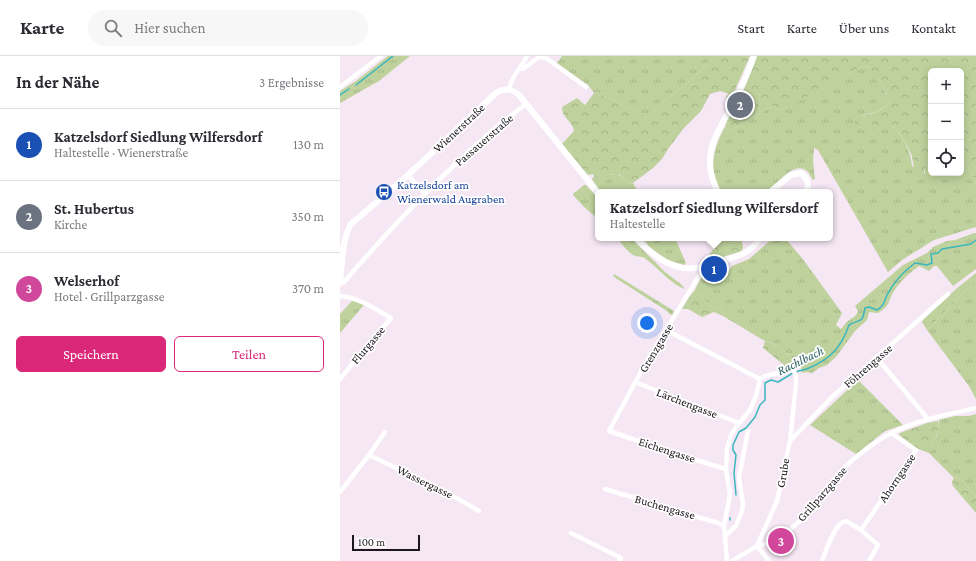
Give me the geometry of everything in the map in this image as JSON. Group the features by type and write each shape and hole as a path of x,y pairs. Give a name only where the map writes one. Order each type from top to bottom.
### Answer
{"street":[{"path":"340,87 381,56"},
{"path":"527,56 520,69 511,80 509,89 515,91 595,189"},
{"path":"716,189 710,171 710,154 712,144 736,98 754,56"},
{"path":"520,69 523,69 539,57 546,58 586,87"},
{"name":"Wienerstraße","path":"340,283 342,240 351,224 408,175 496,94 503,90 509,89"},
{"name":"Passauerstraße","path":"340,283 344,282 425,194 485,137 526,104"},
{"path":"774,189 791,175 801,173 808,181 808,189"},
{"path":"408,175 425,194"},
{"path":"639,241 654,255 664,261 689,269 740,256 747,253 757,241"},
{"name":"Grenzgasse","path":"609,431 635,382 705,266"},
{"name":"Föhrengasse","path":"790,441 831,398 948,294"},
{"name":"Flurgasse","path":"340,296 361,300 391,318 340,379"},
{"path":"666,330 760,379 756,396 750,410 731,435 727,449 726,468 730,494 724,526 727,561"},
{"path":"877,358 928,419"},
{"name":"Grube","path":"757,546 777,501 790,441 796,376 793,369 765,376 760,379"},
{"name":"Lärchengasse","path":"635,382 739,423"},
{"name":"Grillparzgasse","path":"757,546 765,544 776,538 796,524 811,509 838,474 876,442 891,433 928,419 976,408"},
{"name":"Eichengasse","path":"609,431 679,455 726,468"},
{"path":"725,536 736,526 742,511 743,504 739,478 748,431"},
{"path":"340,492 385,432"},
{"name":"Ahorngasse","path":"861,530 916,450 891,433"},
{"name":"Wassergasse","path":"369,455 446,492 479,511"},
{"name":"Buchengasse","path":"605,489 724,526"},
{"path":"822,561 837,527 841,522 846,521 861,530 878,544 869,561"},
{"path":"571,533 621,558 619,561"},
{"path":"732,561 757,546 769,561"}],"green space":[{"path":"388,56 410,56 379,81 340,103 340,91 356,81"},
{"path":"562,56 713,56 690,81 647,117 597,92 594,93 588,85 557,63"},
{"path":"713,56 750,56 731,99 727,100 726,97 729,94 720,91 710,94 701,111 684,128 662,159 633,183 630,184 618,174 599,178 593,174 588,175 561,145 574,131 572,125 562,111 562,107 577,98 585,105 594,93 597,92 647,117 690,81"},
{"path":"756,56 976,56 976,184 969,167 964,165 964,68 928,68 928,165 925,167 923,178 915,171 912,157 907,146 900,134 891,124 883,124 878,132 872,135 854,122 854,119 882,109 889,103 882,84 869,67 863,66 785,109 782,110 772,106 731,130 725,127 732,110 736,107 747,104 740,98"},
{"path":"863,66 870,68 879,79 889,103 880,110 861,116 858,126 872,135 878,132 883,124 891,124 905,143 910,155 912,166 925,174 925,167 928,165 928,176 964,176 964,165 969,167 976,184 976,227 934,240 902,260 888,272 818,150 814,148 813,161 815,179 813,180 808,172 802,169 796,169 785,175 769,189 720,189 714,178 713,169 715,151 725,127 731,130 772,106 782,110"},
{"path":"617,174 630,184 633,183 636,189 599,189 592,179 594,176 599,178 606,175"},
{"path":"586,185 595,195 595,216 583,206 573,194"},
{"path":"976,233 976,269 953,286 937,266 934,266 929,271 919,266 904,279 893,292 889,302 882,310 878,313 869,312 867,320 855,331 836,357 827,365 812,373 802,373 801,367 812,357 812,354 806,354 800,357 788,354 723,316 721,309 710,306 695,290 702,278 710,271 713,270 719,275 725,275 732,266 749,259 770,241 788,241 802,258 842,313 836,325 841,329 856,315 858,311 855,306 903,265 927,253 933,247 947,241"},
{"path":"619,241 634,241 665,272 685,289 670,280 646,259 635,256"},
{"path":"644,241 676,241 686,263 684,265 667,260 648,246"},
{"path":"720,241 742,241 742,251 706,262 705,260"},
{"path":"976,273 976,283 966,290 927,330 922,322 923,320 956,289"},
{"path":"614,274 674,311 673,314 671,315 617,279 613,276"},
{"path":"976,283 976,399 969,386 927,330 966,290"},
{"path":"695,290 710,306 721,309 723,316 714,312 702,317 688,309 682,309"},
{"path":"353,300 364,305 340,333 340,314"},
{"path":"765,341 775,345 788,354 797,356 790,365 784,368 784,365 763,348"},
{"path":"858,380 903,425 885,431 856,454 810,425"},
{"path":"976,414 976,497 962,480 954,478 929,453 937,435 939,420 955,416 969,416"},
{"path":"937,421 937,434 929,453 918,449 899,435 900,433 927,423"},
{"path":"954,478 962,480 976,497 976,513 953,486 952,481"}],"waterway":[{"path":"356,85 393,56"},
{"path":"340,95 349,89"},
{"name":"Rachlbach","path":"796,372 816,365 829,357 842,340 849,325 862,319 865,308 869,307 877,310 881,307 896,281 915,263 927,265 932,263 931,254 938,253 942,249 971,244 976,240"},
{"name":"Rachlbach","path":"736,495 734,473 736,455 733,450 733,445 739,432 746,428 755,417 760,405 765,400 765,383 771,380 778,382 793,373"}],"place":[{"name":"St. Hubertus","path":"740,105"},
{"name":"Katzelsdorf am Wienerwald Augraben","path":"384,192"},
{"name":"Katzelsdorf Siedlung Wilfersdorf","path":"714,269"},
{"name":"Welserhof","path":"781,541"}]}
